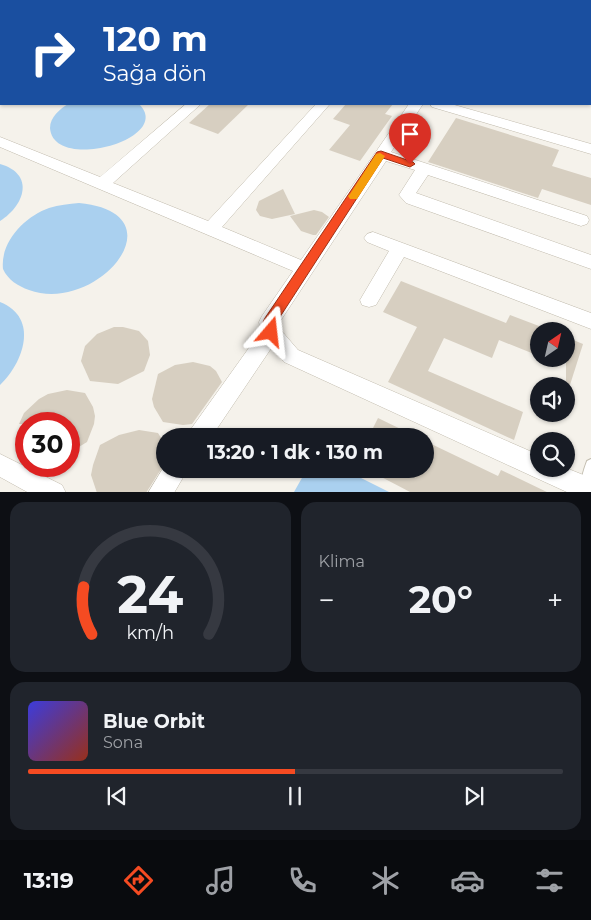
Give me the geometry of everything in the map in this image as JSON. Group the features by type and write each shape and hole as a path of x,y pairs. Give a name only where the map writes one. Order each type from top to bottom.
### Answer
{"street":[{"path":"102,184 193,105"},
{"path":"211,229 322,105"},
{"path":"415,105 269,322 271,332 291,356 530,464"},
{"path":"440,105 591,149"},
{"path":"0,142 306,269"},
{"path":"381,154 582,220"},
{"path":"424,169 408,191 408,196 412,200 591,262"},
{"path":"372,238 591,321"},
{"path":"369,300 400,248"},
{"path":"205,428 271,332"},
{"path":"0,465 54,492"},
{"path":"558,477 585,490"},
{"path":"160,492 170,478"}],"lane":[{"path":"585,490 591,465"}],"water":[{"path":"67,105 140,105 146,117 141,129 127,139 109,146 89,149 70,148 56,141 50,128 50,124 59,111"},
{"path":"0,164 18,175 22,182 22,190 20,199 15,207 0,221"},
{"path":"79,203 110,211 125,224 127,242 119,260 102,276 80,288 55,294 29,290 17,284 3,269 6,249 16,231 32,217 49,208"},
{"path":"0,302 12,309 20,319 24,329 24,341 15,365 0,385"},
{"path":"302,478 361,478 389,492 294,492"}],"building":[{"path":"209,105 248,105 218,134 189,123"},
{"path":"345,105 392,105 385,114 392,116 360,161 329,150 350,125 333,119"},
{"path":"456,118 559,150 552,166 591,178 591,205 542,189 538,198 428,162"},
{"path":"283,189 295,214 272,219 260,216 256,210 259,201"},
{"path":"314,210 322,212 329,217 316,235 301,231 290,216"},
{"path":"401,281 506,323 510,315 530,323 530,352 499,340 492,358 444,338 428,371 523,412 514,440 388,382 417,327 383,312"},
{"path":"114,327 139,331 148,341 150,355 144,371 118,384 90,381 81,361 85,346 97,334"},
{"path":"575,341 583,344 572,377 566,377 566,368 575,368"},
{"path":"193,362 210,366 216,371 222,382 192,424 183,425 163,422 154,407 152,399 158,374 175,365"},
{"path":"67,390 85,393 93,407 95,416 87,442 80,446 80,412 25,412 39,399 48,394"},
{"path":"378,418 399,428 373,428"},
{"path":"139,430 156,433 156,477 147,492 97,492 91,475 100,445 119,435"},
{"path":"434,445 498,476 501,470 547,492 410,492 383,478 434,478"}],"slow traffic":[{"path":"353,196 380,156"}],"route":[{"path":"271,332 269,322 381,154 410,164"}]}
